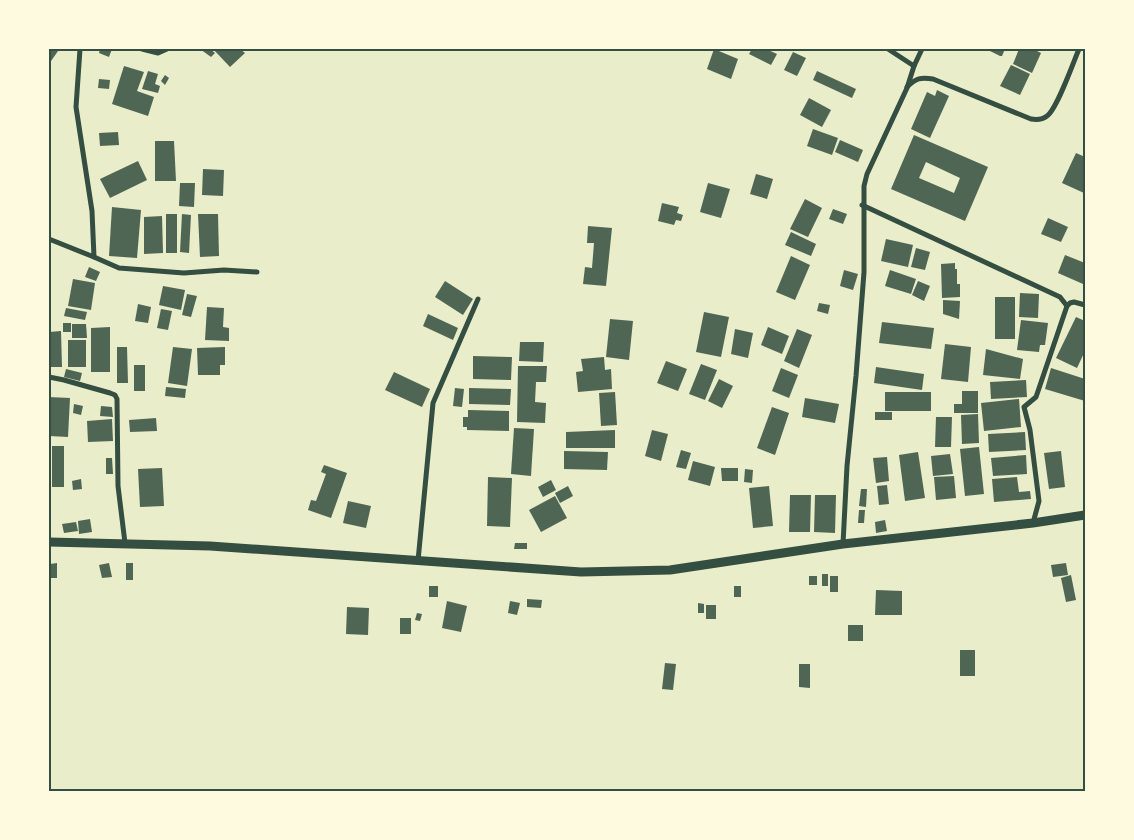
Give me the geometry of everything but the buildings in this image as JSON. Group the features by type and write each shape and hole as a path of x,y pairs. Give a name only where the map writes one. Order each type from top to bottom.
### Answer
{"main road":[{"path":"49,542 210,546 581,572 670,570 843,544 1033,523 1085,515"}],"street":[{"path":"80,49 76,107 92,211 94,257"},
{"path":"142,49 158,53 167,49"},
{"path":"888,49 914,66"},
{"path":"843,544 847,466 864,272 862,205 864,186 867,174 907,88 922,49"},
{"path":"907,88 915,80 922,77 1031,119 1039,120 1048,116 1056,102 1079,49"},
{"path":"862,205 1060,297 1067,306"},
{"path":"49,239 119,268 184,273 224,270 258,272"},
{"path":"418,561 434,402 478,299"},
{"path":"1033,523 1039,501 1030,430 1024,407 1036,397 1067,306 1074,302 1085,305"},
{"path":"49,377 110,393 115,395 117,399 118,486 125,543"}]}
